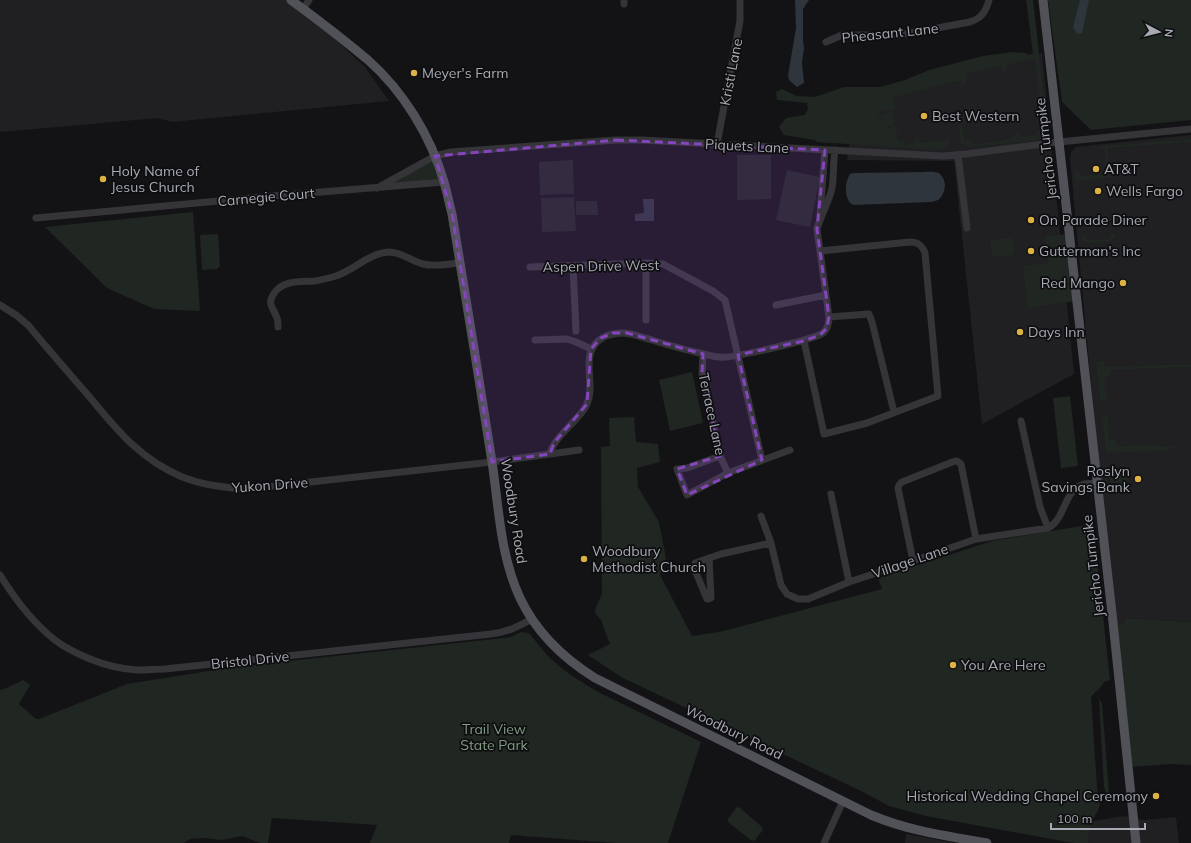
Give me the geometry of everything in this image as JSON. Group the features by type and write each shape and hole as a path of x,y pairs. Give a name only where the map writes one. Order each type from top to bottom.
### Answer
{"main road":[{"name":"Woodbury Road","path":"291,0 368,60 385,78 410,109 435,156 444,182 452,214 492,462 504,548 509,570 520,597 532,619 542,633 557,650 579,668 595,678 871,815 921,831 987,843"},
{"name":"Jericho Turnpike","path":"1043,0 1120,680 1136,843"}],"street":[{"path":"302,8 309,0"},
{"name":"Kristi Lane","path":"717,144 740,21 740,0"},
{"name":"Pheasant Lane","path":"826,42 842,35 899,35 970,22 980,18 984,13 989,0"},
{"name":"Piquets Lane","path":"435,156 451,152 616,140 641,140 934,156 958,155 1059,142 1191,129"},
{"path":"820,220 825,150"},
{"path":"550,454 554,443 571,426 587,404 590,394 589,364 591,349 602,338 613,333 627,333 721,358 804,341 824,333 829,324 829,317 817,229 829,199 832,186 835,150"},
{"path":"958,155 967,228"},
{"name":"Carnegie Court","path":"377,188 435,156"},
{"name":"Carnegie Court","path":"36,218 444,182"},
{"path":"804,341 824,434 867,423 938,396 923,249 919,244 910,242 820,251"},
{"path":"278,327 277,317 271,303 275,292 285,284 317,281 336,276 351,270 372,257 383,253 397,253 424,264 434,265 460,263"},
{"path":"646,262 646,320"},
{"name":"Aspen Drive West","path":"530,267 646,262 664,264 713,290 725,300 762,460"},
{"path":"573,266 576,331"},
{"path":"776,305 826,294"},
{"name":"Yukon Drive","path":"0,305 28,325 118,431 136,449 162,467 201,483 221,487 248,489 492,462 579,450"},
{"path":"829,317 868,314 872,322 894,412"},
{"path":"535,340 567,339 591,349"},
{"name":"Terrace Lane","path":"703,354 702,374 720,456 728,473"},
{"path":"1021,421 1040,507 1048,528 1052,526 1059,518 1067,500 1076,488 1084,484 1098,483"},
{"path":"720,456 687,468 677,469 687,495 728,473 790,450"},
{"path":"913,561 898,488 899,485 902,482 954,461 961,464 976,539"},
{"path":"831,494 848,582"},
{"name":"Village Lane","path":"761,516 771,543 781,585 787,594 798,599 808,599 848,582 976,539 1048,528"},
{"path":"708,558 711,598 707,600 694,568 695,563 708,558 721,554 771,543"},
{"name":"Bristol Drive","path":"0,575 31,617 56,641 74,652 99,663 137,670 165,669 491,634 512,630 532,619"},
{"path":"824,843 844,801"}],"highlighted area":[{"path":"616,140 825,150 817,229 829,317 827,328 820,335 804,341 738,355 762,460 687,495 677,469 720,456 702,374 703,354 627,333 613,333 601,338 591,349 587,404 554,443 550,454 492,462 452,214 435,156"}],"shaded area":[{"path":"0,0 289,0 319,24 365,67 389,101 172,122 158,118 0,132"},
{"path":"795,0 809,0 803,9 804,48 802,62 804,83 797,87 789,80 788,75 796,28"},
{"path":"1080,0 1089,0 1082,33 1077,34 1073,27"},
{"path":"1042,53 1074,374 982,424 954,161 847,160 857,99"},
{"path":"1191,135 1191,622 1125,618 1125,624 1118,624 1113,619 1070,159 1071,152 1076,147"},
{"path":"932,172 940,174 944,179 945,186 944,193 939,199 931,202 854,205 848,200 846,185 850,174"},
{"path":"643,199 654,199 654,221 635,221 635,214 644,213"},
{"path":"1124,816 1144,820 1176,817 1179,843 1088,843 1092,821"},
{"path":"906,834 955,843 905,843"}],"green space":[{"path":"1026,0 1033,0 1047,131 1045,136 1038,138 1038,140 984,146 965,146 961,143 959,127 963,119 965,119 966,122 962,123 964,141 969,141 972,144 990,143 1004,140 1015,136 1019,132 1021,137 1038,134 1038,130 1041,132 1041,128 1043,127 1035,58 1006,65 1006,71 1002,71 1001,66 966,74 967,80 964,85 961,85 961,81 953,82 894,97 894,110 884,110 878,114 880,116 884,113 894,112 895,125 885,127 887,129 896,126 898,141 905,140 906,145 915,143 915,139 918,139 919,143 947,140 948,136 947,147 939,150 816,142 817,141 814,140 784,135 779,127 786,118 805,115 808,109 807,103 777,100 776,92 782,89 797,96 815,97 844,87 880,87 905,80 929,70 983,56 1012,52 1026,53 1027,55 1033,54"},
{"path":"1048,0 1191,0 1191,120 1091,130 1062,102"},
{"path":"1191,139 1191,142 1108,148 1109,176 1115,177 1080,181 1077,185 1082,234 1075,172 1079,171 1080,176 1105,174 1105,149 1100,149 1099,147"},
{"path":"737,155 771,155 771,199 737,200"},
{"path":"435,157 444,182 380,187"},
{"path":"573,160 574,194 540,195 539,162"},
{"path":"787,170 820,177 810,227 776,220"},
{"path":"574,197 576,231 542,232 541,198"},
{"path":"576,201 597,201 598,215 576,215"},
{"path":"193,212 200,311 154,309 107,288 45,227"},
{"path":"1111,233 1115,234 1116,237 1108,242 1083,243 1082,235 1086,235 1087,240 1110,239"},
{"path":"218,234 220,266 217,269 202,270 200,235"},
{"path":"1070,234 1077,301 1027,308 1023,266 1048,263 1045,236"},
{"path":"1013,238 1014,255 992,257 990,240"},
{"path":"1104,361 1105,367 1191,364 1191,367 1111,370 1110,376 1105,377 1107,401 1103,401 1100,400 1096,362"},
{"path":"692,372 703,423 670,431 659,380"},
{"path":"1070,396 1078,466 1061,468 1053,398"},
{"path":"1104,415 1108,415 1109,440 1116,440 1117,446 1179,446 1164,451 1106,453 1102,417"},
{"path":"634,417 636,442 658,444 660,462 637,468 638,487 659,522 666,558 660,575 692,636 719,632 882,589 878,578 992,541 1093,524 1110,680 1104,682 1091,698 1097,787 1100,804 1092,821 1088,843 1073,843 926,816 889,806 861,791 621,677 588,655 610,644 601,620 595,613 602,593 601,447 610,446 609,418"},
{"path":"1109,470 1127,473 1127,487 1111,486"},
{"path":"1125,618 1191,622 1191,765 1171,764 1129,767 1118,624 1125,624"},
{"name":"Trail View State Park","path":"521,632 529,633 553,661 586,685 701,742 668,843 616,843 511,835 509,843 370,843 377,825 272,818 268,843 260,843 242,836 221,840 205,838 190,839 184,843 0,843 0,689 2,690 23,680 30,685 19,704 36,719 39,719 127,684 234,667 504,638 511,637"},
{"path":"1099,699 1102,703 1109,792 1109,794 1106,795 1104,786"},
{"path":"739,807 762,827 763,830 755,840 752,841 728,822 728,819 736,808"}],"place":[{"name":"Meyer's Farm","path":"414,73"},
{"name":"Best Western","path":"924,116"},
{"name":"AT&T","path":"1096,169"},
{"name":"Holy Name of Jesus Church","path":"103,179"},
{"name":"Wells Fargo","path":"1098,191"},
{"name":"On Parade Diner","path":"1031,220"},
{"name":"Gutterman's Inc","path":"1031,251"},
{"name":"Red Mango","path":"1123,283"},
{"name":"Days Inn","path":"1020,332"},
{"name":"Roslyn Savings Bank","path":"1138,479"},
{"name":"Woodbury Methodist Church","path":"584,559"},
{"name":"You Are Here","path":"953,665"},
{"name":"Historical Wedding Chapel Ceremony","path":"1156,796"}]}
